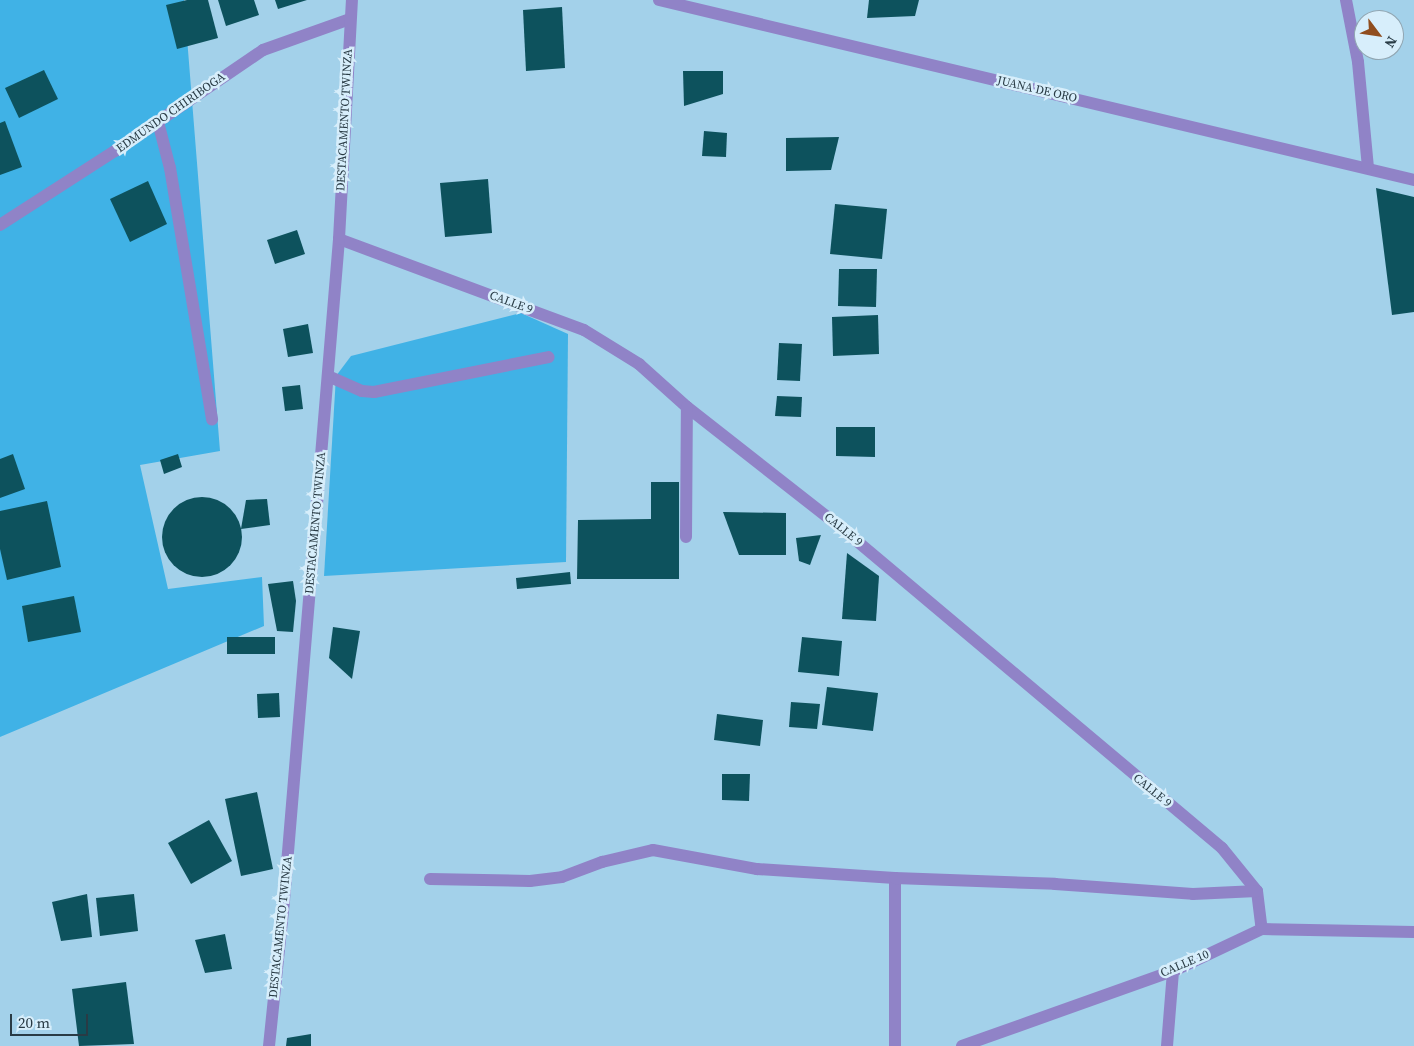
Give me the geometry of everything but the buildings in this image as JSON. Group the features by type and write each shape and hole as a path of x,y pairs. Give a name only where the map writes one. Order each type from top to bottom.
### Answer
{"street":[{"name":"DESTACAMENTO TWINZA","path":"269,1046 286,880 339,239 352,0"},
{"name":"JUANA DE ORO","path":"659,0 1368,167 1414,180"},
{"path":"1346,0 1358,62 1361,116 1368,167"},
{"name":"EDMUNDO CHIRIBOGA","path":"0,225 158,122 263,50 350,19"},
{"path":"158,122 170,168 212,420"},
{"name":"CALLE 9","path":"339,239 584,330 639,364 687,407 839,526 1222,848 1257,891"},
{"path":"328,376 362,391 374,392 549,357"},
{"path":"686,537 687,407"},
{"path":"430,879 530,881 562,877 602,862 653,850 757,869 895,878 1055,884 1193,894 1257,891 1262,928"},
{"path":"895,878 895,1046"},
{"name":"CALLE 10","path":"962,1046 1173,971 1262,928 1414,932"},
{"path":"1167,1046 1173,971"}],"shaded area":[{"path":"0,0 184,0 220,451 140,465 168,589 262,577 264,626 0,737"},
{"path":"521,313 568,334 566,562 324,576 336,376 351,356"}]}
